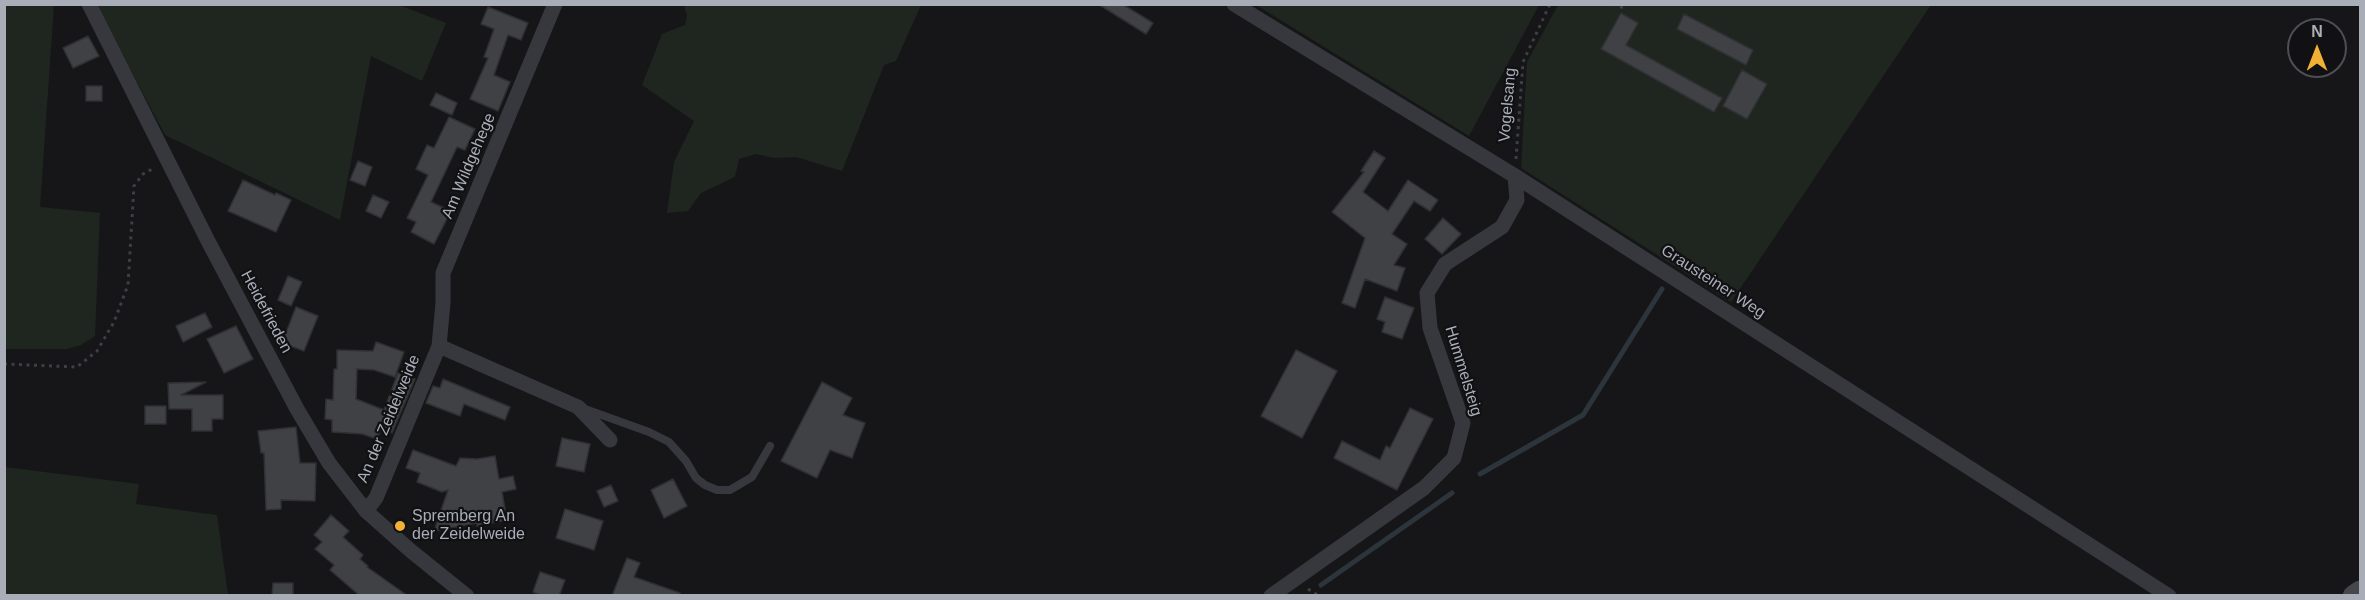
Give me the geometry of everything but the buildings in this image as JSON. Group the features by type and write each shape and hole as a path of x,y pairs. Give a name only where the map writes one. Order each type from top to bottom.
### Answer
{"main road":[{"path":"2353,596 2361,591"}],"street":[{"name":"Heidefrieden","path":"89,4 297,409 329,463 366,511 467,596"},
{"name":"Am Wildgehege","path":"439,346 443,273 555,4"},
{"name":"Grausteiner Weg","path":"1234,4 1515,176 2169,596"},
{"name":"Hummelsteig","path":"1271,596 1424,488 1455,458 1463,423 1430,328 1427,293 1445,264 1502,227 1517,200 1515,176"},
{"name":"An der Zeidelweide","path":"366,511 376,498 439,346 578,407 610,440"}],"lane":[{"name":"An der Zeidelweide","path":"578,407 649,432 669,442 686,461 696,478 717,490 730,490 752,477 770,446"}],"path":[{"name":"Vogelsang","path":"1515,176 1523,62 1550,4"},
{"path":"1613,4 1626,9"},
{"path":"4,363 77,367 97,351 114,322 128,285 134,186 143,174 169,160"}],"shaded area":[{"path":"5,4 54,5 40,207 100,213 95,336 81,345 67,349 5,349"},
{"path":"684,4 921,5 896,61 884,65 842,171 796,157 774,158 756,154 739,159 735,177 701,193 688,211 667,213 674,162 694,121 642,85 662,34 685,25 687,16"},
{"path":"96,5 399,5 446,23 422,81 371,56 340,220 165,135"},
{"path":"1256,5 1539,5 1469,136"},
{"path":"1558,5 1931,5 1731,302 1521,168 1527,62"},
{"path":"5,467 139,484 136,504 217,515 228,595 5,595"}],"waterway":[{"path":"1686,262 1725,291"},
{"path":"1480,474 1583,415 1662,289"},
{"path":"1321,585 1452,493"}],"place":[{"name":"Spremberg An der Zeidelweide","path":"400,526"}]}
